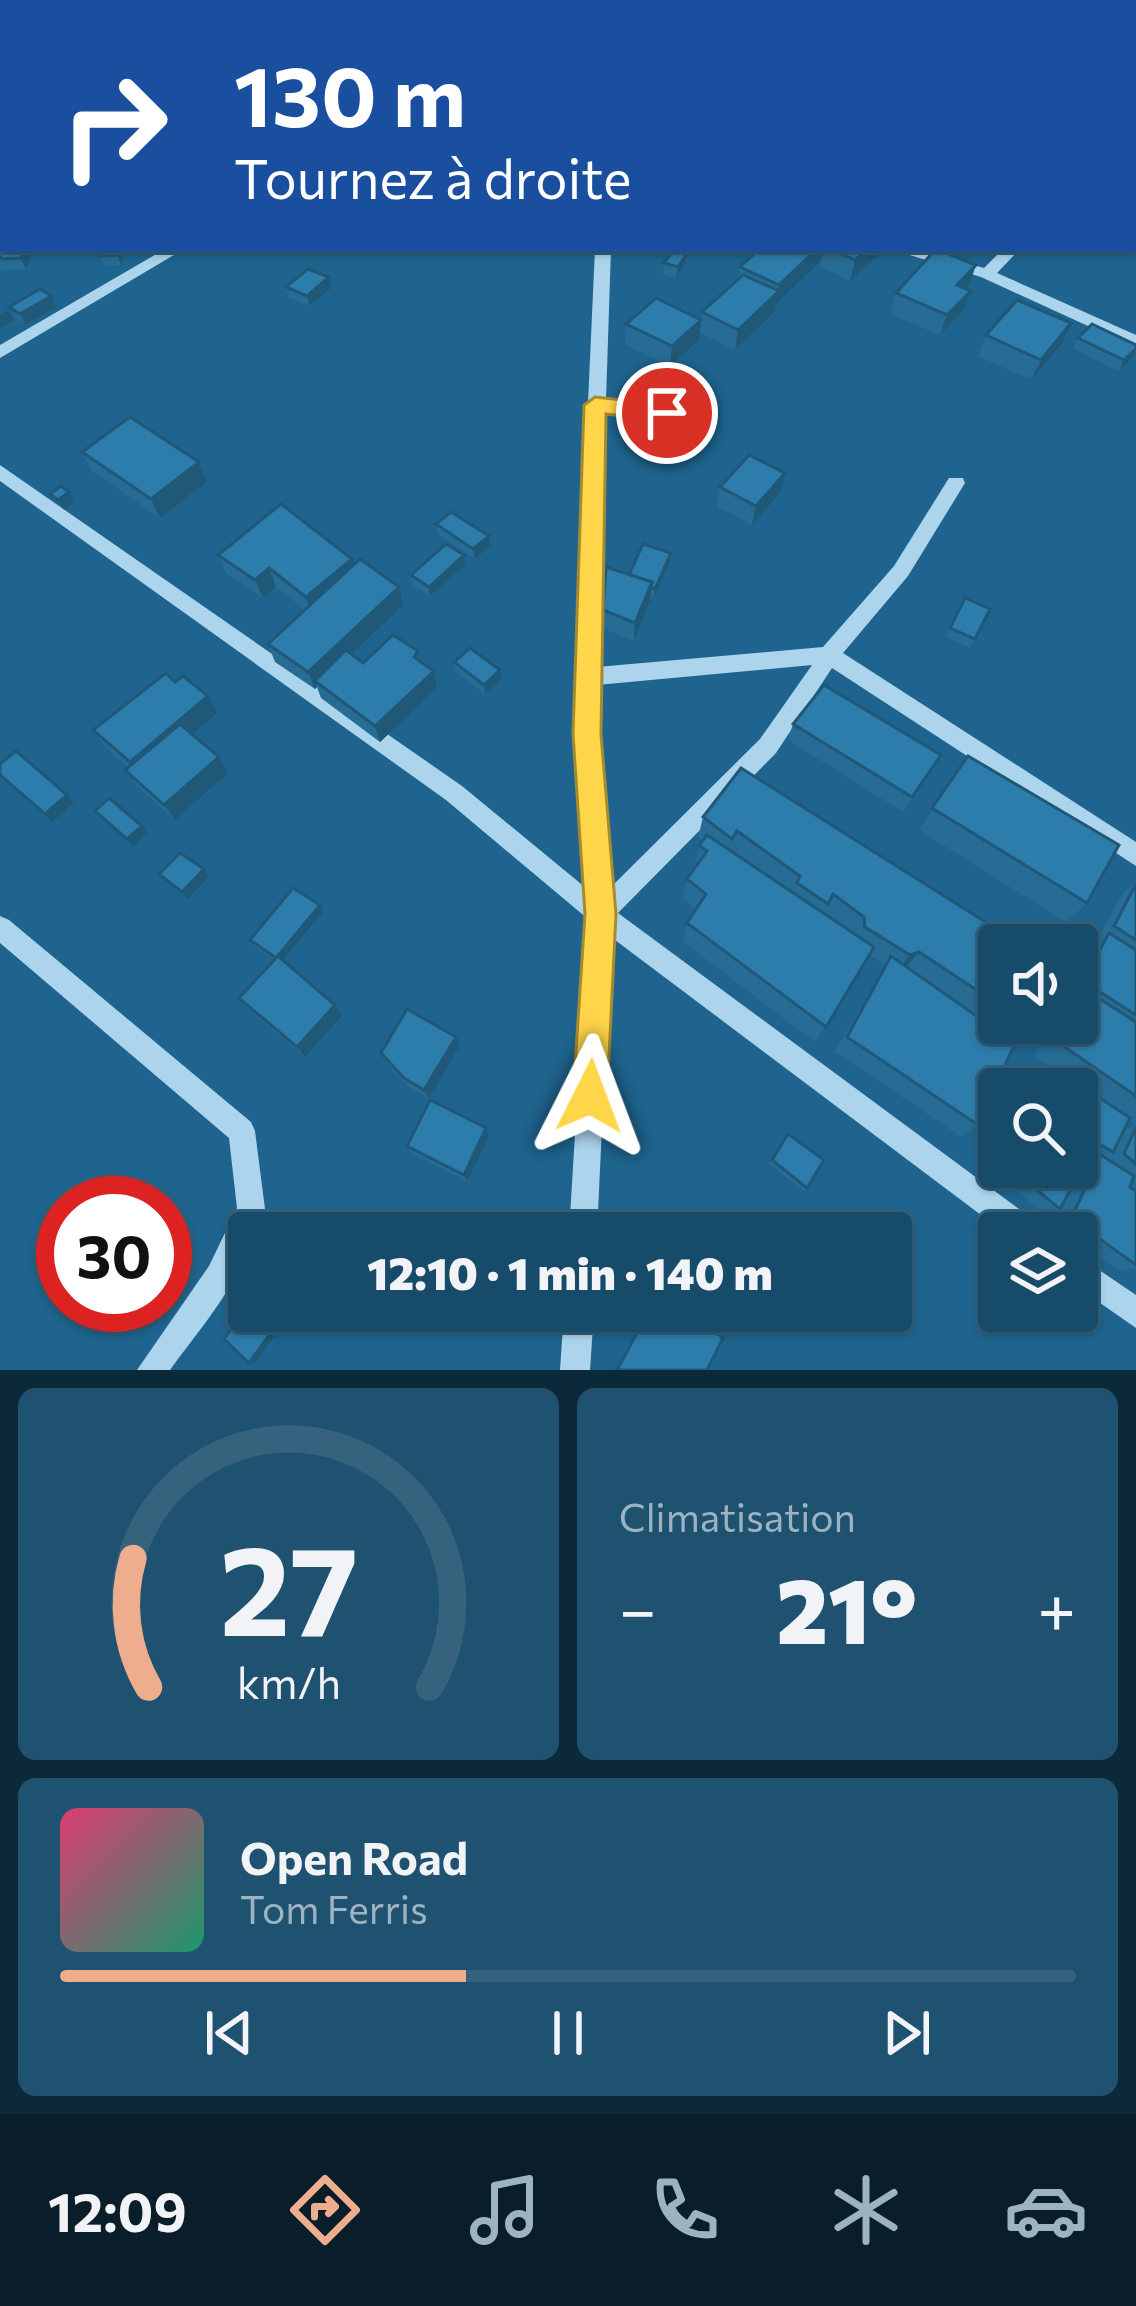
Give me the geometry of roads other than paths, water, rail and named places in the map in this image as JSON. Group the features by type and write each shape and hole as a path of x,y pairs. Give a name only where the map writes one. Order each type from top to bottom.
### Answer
{"street":[{"path":"0,352 171,252"},
{"path":"584,1212 601,914 587,677 603,252"},
{"path":"909,252 988,274 1136,342"},
{"path":"988,274 1009,252"},
{"path":"595,405 703,418"},
{"path":"0,472 454,793 601,914 1000,1212"},
{"path":"601,914 768,746 829,655 902,571 956,483"},
{"path":"587,677 829,655 1136,855"},
{"path":"0,928 242,1131 251,1209 219,1276 152,1370"},
{"path":"1098,1285 1136,1313"},
{"path":"575,1370 577,1332"}]}
